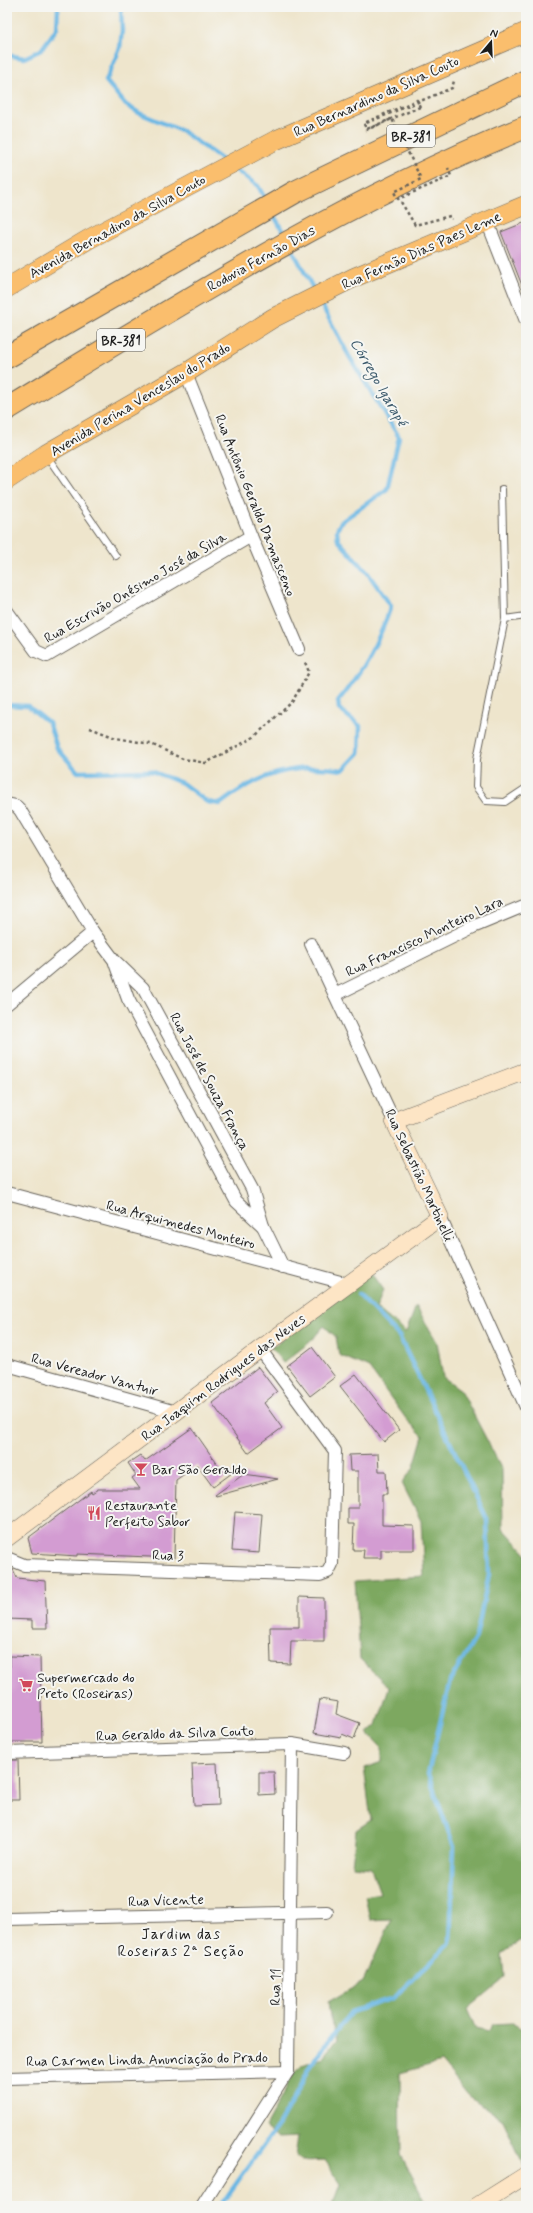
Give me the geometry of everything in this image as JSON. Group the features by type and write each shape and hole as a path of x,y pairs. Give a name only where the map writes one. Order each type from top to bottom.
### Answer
{"highway":[{"name":"BR-381","path":"7,357 295,192 526,81"},
{"name":"Rodovia Fernão Dias","path":"7,409 236,271 468,151 526,127"}],"main road":[{"name":"Rua Bernardino da Silva Couto","path":"228,164 276,140 526,32"},
{"name":"Avenida Bernadino da Silva Couto","path":"7,288 89,239 228,164"},
{"name":"Rua Fernão Dias Paes Leme","path":"273,318 318,297 355,277 526,204"},
{"name":"Avenida Perina Venceslau do Prado","path":"7,480 46,454 186,373 273,318"}],"street":[{"path":"487,221 526,321"},
{"name":"Rua Antônio Geraldo Damasceno","path":"186,373 251,536 299,649"},
{"name":"Rua Escrivão Onésimo José da Silva","path":"7,611 36,651 47,656 251,536"},
{"name":"Rua José de Souza França","path":"9,804 20,810 93,932 114,960 143,988 252,1189 263,1226 283,1267"},
{"name":"Rua Francisco Monteiro Lara","path":"335,995 473,927 526,905"},
{"path":"7,1004 93,932"},
{"name":"Rua Sebastião Martinelli","path":"311,944 440,1217 526,1408"},
{"name":"Rua José de Souza França","path":"114,960 128,999 236,1201 263,1226"},
{"path":"394,1121 526,1070"},
{"name":"Rua Arquimedes Monteiro","path":"7,1194 348,1284"},
{"name":"Rua Joaquim Rodrigues das Neves","path":"7,1538 440,1217"},
{"name":"Rua 3","path":"7,1558 24,1565 320,1575 328,1572 332,1564 335,1451 260,1349"},
{"name":"Rua Vereador Vantuir","path":"7,1365 176,1412"},
{"name":"Rua Geraldo da Silva Couto","path":"7,1753 292,1744 344,1753"},
{"name":"Rua 11","path":"288,2071 292,1744"},
{"name":"Rua Vicente","path":"7,1919 291,1911 327,1912"},
{"path":"202,2206 288,2071"},
{"name":"Rua Carmen Linda Anunciação do Prado","path":"7,2078 288,2071"},
{"path":"477,2206 526,2175"}],"lane":[{"path":"46,454 116,556"},
{"path":"502,489 505,619 477,758 476,787 486,801 505,802 526,788"},
{"path":"505,619 526,616"}],"path":[{"path":"420,100 413,103 406,106 399,109 364,124 367,129 420,107 416,100 364,123 366,130 392,119 420,179 394,192 398,199 451,176 448,168 442,171"},
{"path":"422,181 396,193 415,225 450,216"},
{"path":"90,728 116,738 151,744 183,759 206,763 254,737 292,702 309,672 299,649"}],"green space":[{"path":"371,1273 383,1290 376,1308 406,1332 416,1306 437,1342 443,1377 461,1390 502,1469 503,1528 526,1553 526,1937 502,1954 504,1978 467,2009 475,2028 489,2031 492,2024 512,2023 522,2029 526,2028 526,2164 524,2166 503,2120 468,2095 441,2062 400,2073 401,2155 428,2206 332,2206 340,2184 324,2160 303,2161 295,2156 298,2137 279,2138 265,2128 294,2073 303,2065 322,2058 337,2039 330,2017 328,2002 363,1982 392,1919 370,1920 365,1896 380,1893 371,1868 352,1866 356,1830 371,1820 364,1768 382,1762 382,1748 368,1733 377,1725 389,1687 360,1659 355,1581 424,1576 421,1521 402,1483 413,1469 423,1436 407,1420 369,1368 339,1355 336,1337 324,1326 310,1342 283,1363 271,1348"}],"building":[{"path":"526,222 526,293 525,293 501,232"},
{"path":"312,1347 335,1377 310,1396 287,1366"},
{"path":"258,1367 277,1392 264,1403 282,1428 248,1453 212,1403"},
{"path":"356,1374 399,1430 384,1442 340,1386"},
{"path":"192,1428 222,1471 232,1473 213,1487 197,1465 176,1480 174,1558 77,1554 77,1556 32,1553 28,1538 91,1491 92,1493 98,1489 140,1489 132,1478 136,1475 128,1463 140,1455 145,1461"},
{"path":"378,1454 379,1471 386,1471 387,1494 382,1494 382,1525 414,1526 414,1550 381,1550 381,1558 363,1558 364,1550 353,1550 354,1524 348,1524 348,1508 358,1508 358,1471 350,1471 349,1455"},
{"path":"244,1474 278,1479 216,1496 215,1495"},
{"path":"235,1512 262,1514 259,1553 232,1551"},
{"path":"7,1566 13,1569 17,1578 45,1581 47,1628 32,1628 32,1620 7,1619"},
{"path":"299,1597 324,1598 324,1641 291,1641 290,1664 271,1663 270,1627 299,1627"},
{"name":"Supermercado do Preto (Roseiras)","path":"10,1656 40,1657 42,1742 7,1742 7,1667 10,1667"},
{"path":"320,1699 338,1702 336,1714 360,1723 354,1739 342,1734 341,1738 314,1733"},
{"path":"7,1760 18,1760 19,1800 7,1800"},
{"path":"217,1763 219,1805 194,1806 192,1764"},
{"path":"259,1772 274,1772 275,1794 259,1795"}],"waterway":[{"path":"7,55 24,58 41,50 57,28 58,7"},
{"name":"Córrego Igarapé","path":"121,7 122,30 120,48 106,81 126,105 139,113 182,131 224,161"},
{"name":"Córrego Igarapé","path":"233,168 258,186 267,202"},
{"name":"Córrego Igarapé","path":"272,212 286,237"},
{"name":"Córrego Igarapé","path":"291,247 315,292"},
{"name":"Córrego Igarapé","path":"7,705 28,706 49,723 57,748 78,772 151,771 182,783 207,802 220,804 248,785 277,773 308,768 343,770 359,753 360,726 339,709 338,701 355,679 369,656 381,632 391,606 367,572 338,540 337,530 341,522 387,489 399,437 349,356 319,300"},
{"path":"220,2206 279,2124 316,2057 351,2012 393,1998 450,1943 454,1847 428,1774 450,1681 476,1637 489,1574 487,1519 399,1336 358,1294"}],"place":[{"name":"Bar São Geraldo","path":"141,1469"},
{"name":"Restaurante Perfeito Sabor","path":"94,1513"},
{"name":"Supermercado do Preto (Roseiras)","path":"26,1685"}],"district":[{"name":"Jardim das Roseiras 2ª Seção","path":"181,1942"}]}
